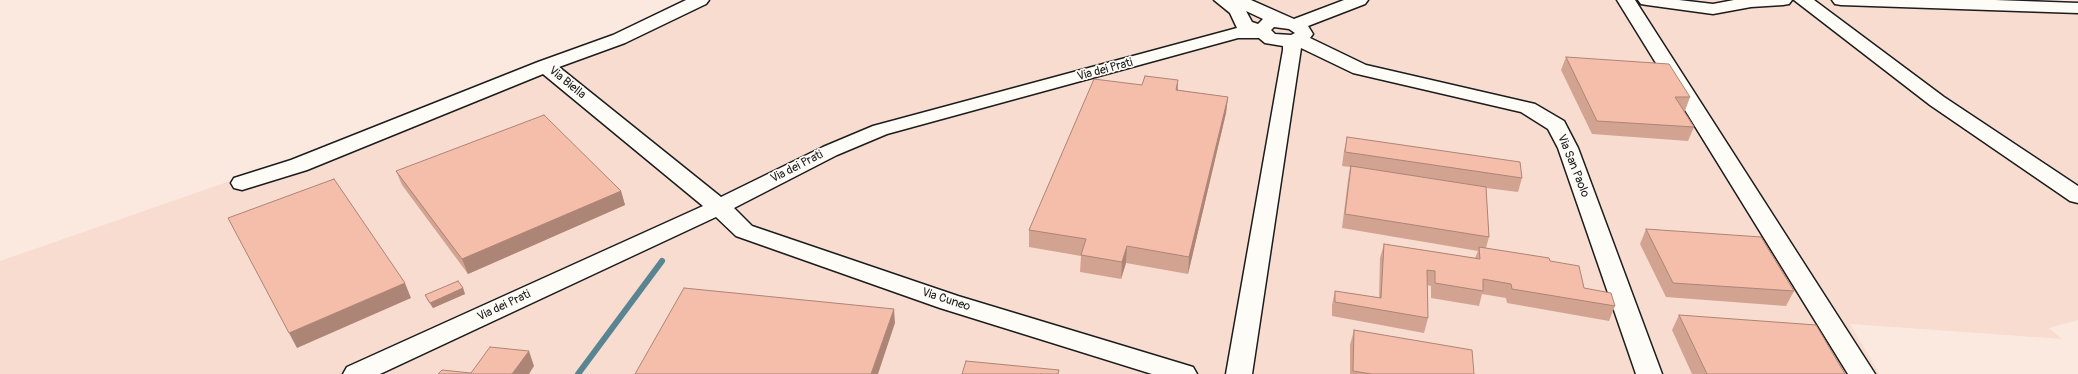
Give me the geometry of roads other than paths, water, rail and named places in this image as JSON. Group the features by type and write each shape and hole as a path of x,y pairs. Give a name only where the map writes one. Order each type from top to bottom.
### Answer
{"street":[{"name":"Via Biella","path":"546,66 619,39 700,0"},
{"path":"1223,0 1237,10 1245,26 1262,31 1271,39 1293,32 1359,0"},
{"path":"1237,0 1293,32"},
{"path":"1626,0 1862,374"},
{"path":"1647,0 1696,8 1713,9 1751,2 1783,0"},
{"path":"1803,0 1936,102 2078,196"},
{"path":"1841,0 2078,8"},
{"name":"Via dei Prati","path":"356,374 719,207 830,150 880,130 1237,33 1262,31"},
{"path":"1239,374 1291,58 1293,32"},
{"name":"Via San Paolo","path":"1293,32 1360,69 1528,108 1557,125 1568,148 1649,374"},
{"name":"Via Biella","path":"546,66 719,207"},
{"path":"242,183 299,165 546,66"},
{"name":"Via Cuneo","path":"719,207 744,231 949,302 1184,374"}],"waterway":[{"path":"578,374 662,261"}]}
